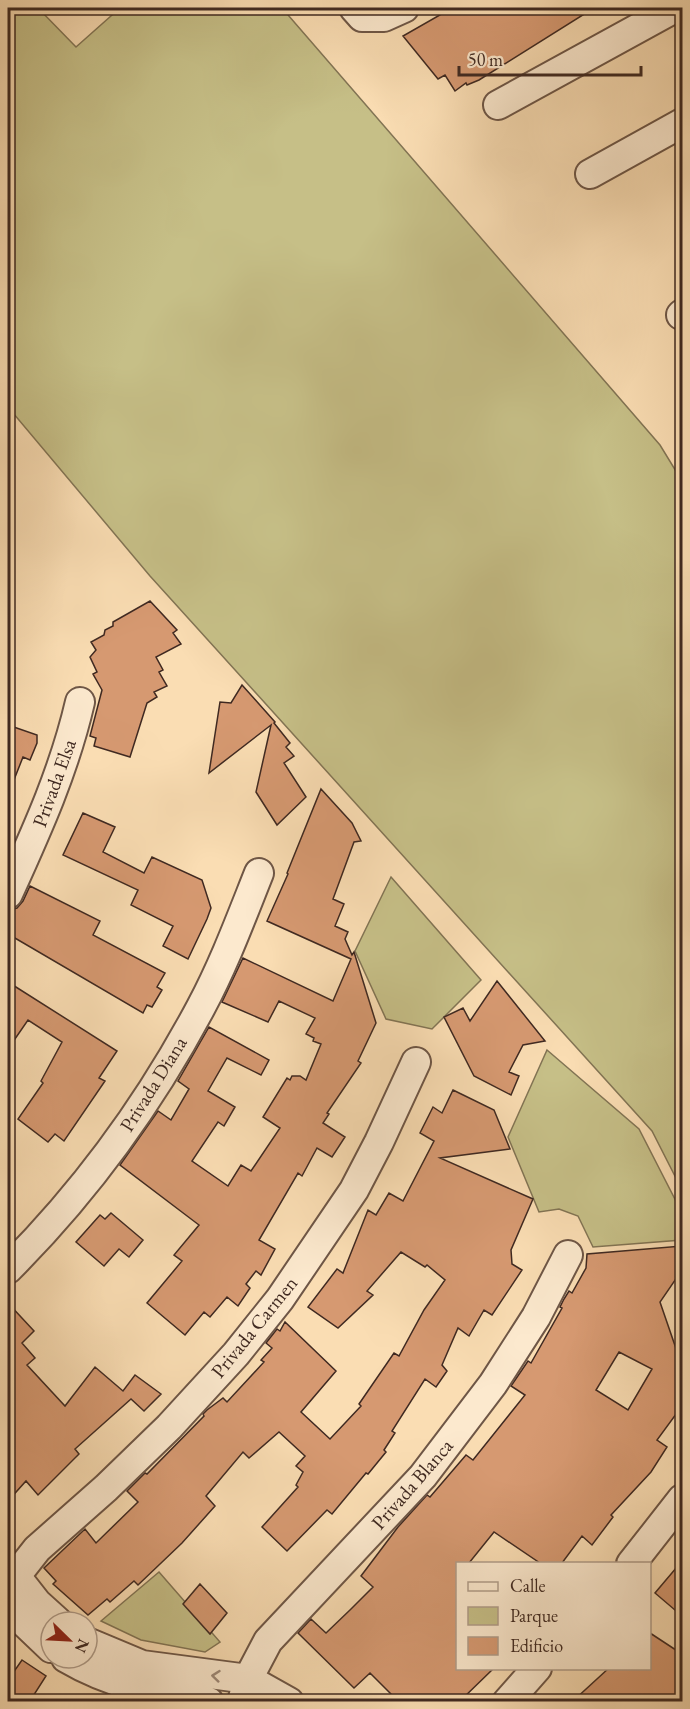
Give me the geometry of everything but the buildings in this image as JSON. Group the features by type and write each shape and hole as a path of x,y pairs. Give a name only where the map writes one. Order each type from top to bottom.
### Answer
{"street":[{"path":"354,8 362,17 394,12"},
{"path":"498,105 675,8"},
{"path":"590,174 682,123"},
{"name":"Privada Elsa","path":"8,894 55,788 70,744 80,702"},
{"name":"Privada Diana","path":"8,1269 35,1242 89,1179 146,1100 201,1006 234,936 259,873"},
{"name":"Privada Carmen","path":"9,1571 106,1488 169,1427 236,1354 280,1299 354,1190 416,1062"},
{"name":"Privada Blanca","path":"245,1690 268,1641 423,1476 493,1384 530,1327 568,1255"},
{"path":"632,1562 682,1499"},
{"path":"9,1571 45,1610"},
{"path":"8,1607 39,1637"},
{"path":"99,1647 142,1665 289,1701"},
{"path":"89,1670 137,1689 209,1701"},
{"path":"507,1701 535,1670"}],"green space":[{"path":"8,8 38,8 76,47 120,8 282,8 660,445 682,481 682,1190 652,1131 150,576 8,407"},
{"path":"391,877 481,980 432,1029 386,1019 355,951"},
{"path":"547,1050 639,1129 682,1213 682,1240 593,1247 578,1216 559,1209 539,1212 508,1137"},
{"path":"159,1572 220,1642 205,1652 141,1640 101,1621"}]}
